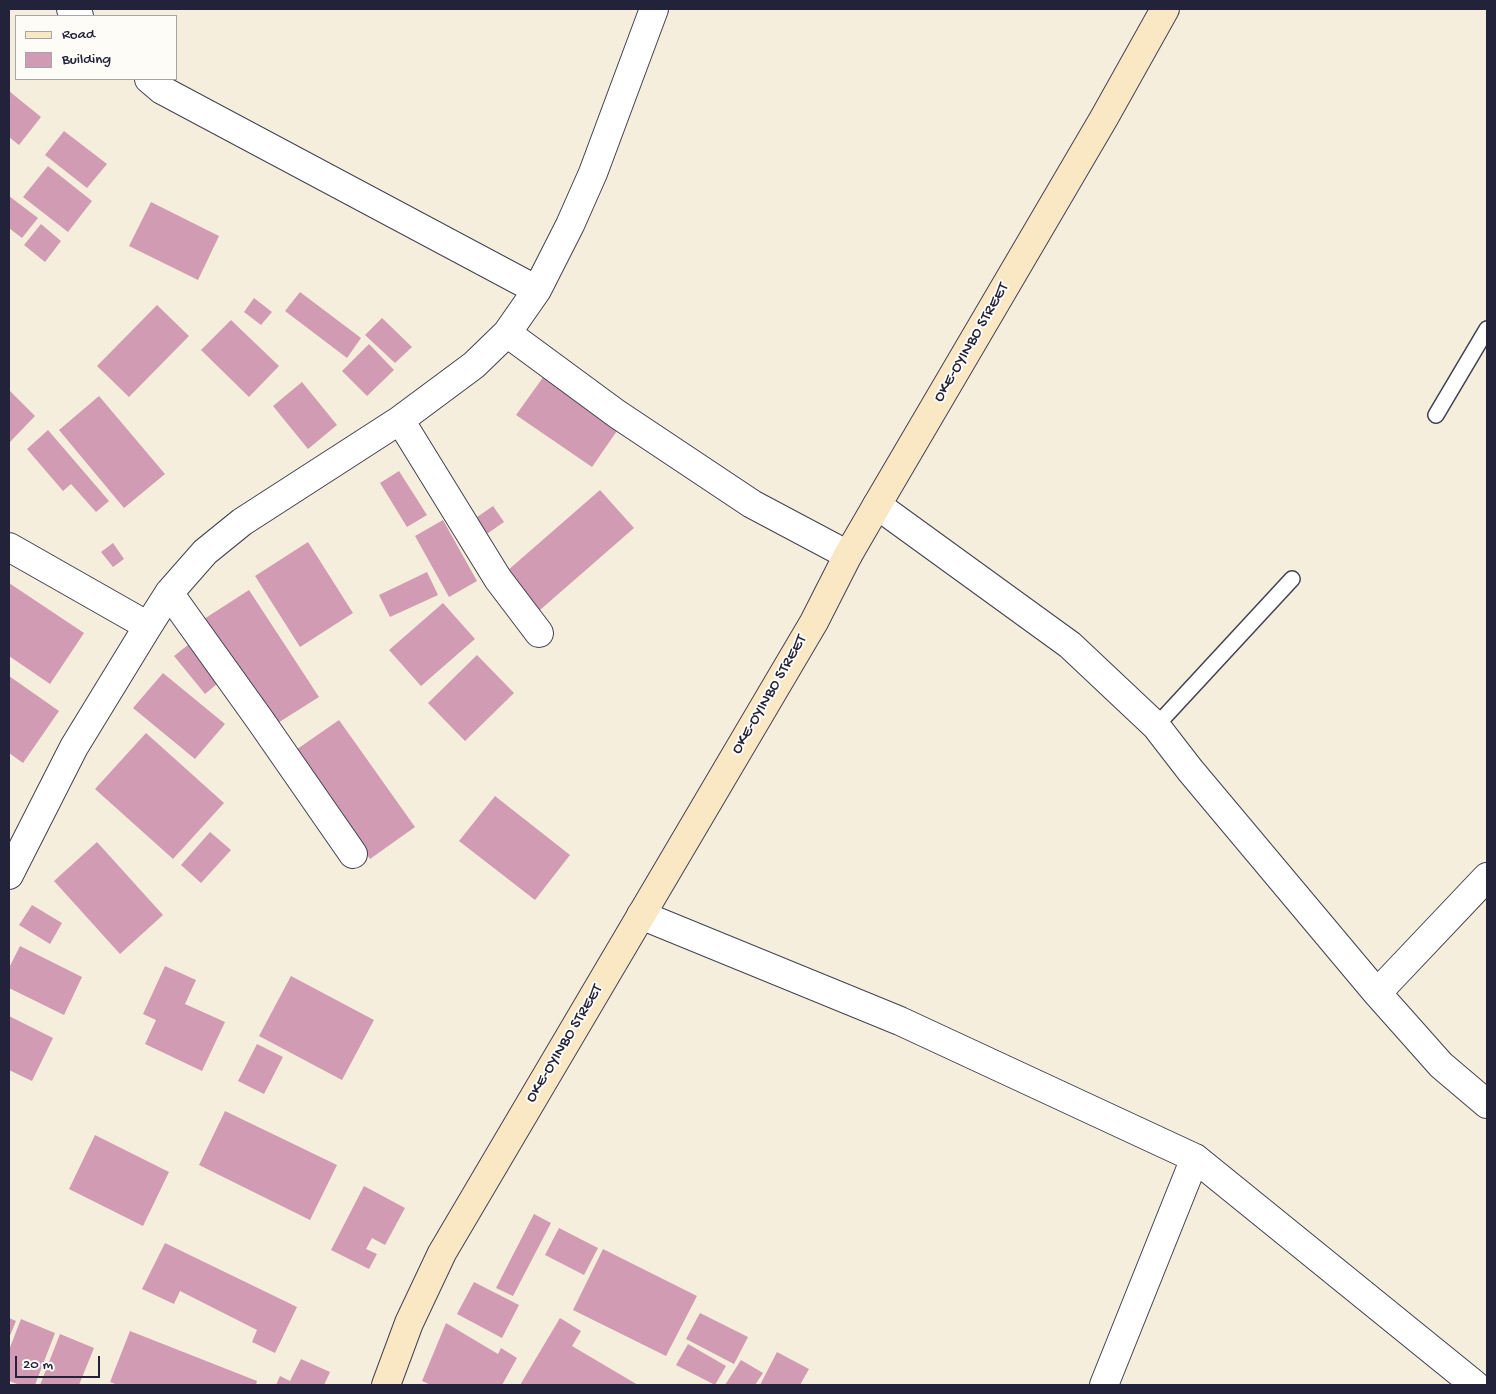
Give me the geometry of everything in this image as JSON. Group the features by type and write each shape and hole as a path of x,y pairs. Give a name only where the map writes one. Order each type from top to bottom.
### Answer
{"main road":[{"name":"OKE-OYINBO STREET","path":"386,1385 409,1323 442,1253 814,622 848,555 1104,118 1165,9"}],"street":[{"path":"9,875 74,747 169,594 205,552 242,522 400,420 474,365 507,333 537,290 594,173 654,9"},
{"path":"150,80 162,90 537,290"},
{"path":"507,333 617,414 752,504 848,555"},
{"path":"400,420 498,579 539,633"},
{"path":"877,505 1070,645 1156,726 1190,770 1377,993 1441,1065 1487,1104"},
{"path":"9,547 148,626"},
{"path":"169,594 353,854"},
{"path":"1377,993 1487,877"},
{"path":"641,915 900,1021 1195,1158 1474,1385"},
{"path":"1104,1385 1195,1158"}],"lane":[{"path":"1436,415 1487,329"},
{"path":"1156,726 1292,579"}],"building":[{"path":"9,91 41,117 19,145 9,137"},
{"path":"64,131 107,164 87,188 45,155"},
{"path":"48,166 92,201 68,232 23,197"},
{"path":"9,196 38,218 22,238 9,228"},
{"path":"151,202 219,236 198,280 129,246"},
{"path":"41,224 61,241 45,262 24,245"},
{"path":"300,292 361,338 347,358 285,311"},
{"path":"254,298 272,312 261,325 244,312"},
{"path":"157,305 189,336 129,397 97,366"},
{"path":"382,318 412,347 395,363 365,335"},
{"path":"231,320 279,366 249,397 201,350"},
{"path":"369,344 394,370 367,396 342,371"},
{"path":"544,376 619,428 592,467 516,415"},
{"path":"302,382 337,425 308,449 273,406"},
{"path":"9,390 35,416 9,443"},
{"path":"99,396 165,474 124,508 59,430"},
{"path":"48,430 109,501 96,512 71,484 63,491 27,449"},
{"path":"399,471 427,515 407,527 380,483"},
{"path":"600,490 634,528 540,610 507,571"},
{"path":"493,506 504,522 481,538 470,522"},
{"path":"443,520 477,581 449,597 415,536"},
{"path":"308,542 353,613 300,647 255,576"},
{"path":"113,543 124,559 113,567 101,552"},
{"path":"427,572 438,595 390,617 379,595"},
{"path":"9,583 84,633 50,684 9,656"},
{"path":"249,590 319,697 273,726 204,619"},
{"path":"443,603 475,639 421,686 389,650"},
{"path":"193,641 223,679 205,694 174,656"},
{"path":"477,655 514,693 465,741 428,703"},
{"path":"163,673 225,724 195,759 133,708"},
{"path":"9,676 59,711 23,763 9,753"},
{"path":"339,720 415,827 370,859 293,752"},
{"path":"146,733 224,803 173,859 95,789"},
{"path":"495,796 570,855 535,900 459,841"},
{"path":"210,832 231,850 201,883 181,865"},
{"path":"97,842 163,915 120,954 54,881"},
{"path":"32,905 62,923 50,944 19,925"},
{"path":"20,946 82,977 64,1015 9,988 9,968"},
{"path":"165,966 196,980 185,1004 225,1022 202,1071 145,1044 156,1020 143,1014"},
{"path":"291,976 374,1020 342,1080 259,1036"},
{"path":"9,1016 53,1038 32,1081 9,1070"},
{"path":"257,1044 283,1057 264,1094 238,1081"},
{"path":"225,1111 337,1165 310,1220 199,1165"},
{"path":"95,1135 169,1172 143,1226 69,1189"},
{"path":"364,1186 405,1208 385,1245 372,1238 366,1249 377,1254 369,1269 331,1250"},
{"path":"534,1214 551,1223 513,1296 496,1288"},
{"path":"559,1228 598,1248 584,1275 545,1255"},
{"path":"165,1243 297,1307 275,1353 252,1342 257,1330 180,1291 174,1304 142,1289"},
{"path":"603,1249 697,1296 666,1356 573,1310"},
{"path":"474,1282 519,1305 502,1338 457,1314"},
{"path":"700,1313 748,1337 734,1364 686,1339"},
{"path":"9,1318 16,1321 9,1338"},
{"path":"560,1318 581,1331 572,1346 638,1385 520,1385"},
{"path":"21,1319 55,1333 35,1385 20,1385 9,1381 9,1350"},
{"path":"446,1323 498,1354 501,1348 517,1358 502,1385 431,1385 422,1381"},
{"path":"130,1331 257,1381 256,1385 118,1385 110,1382"},
{"path":"60,1334 94,1348 79,1385 40,1385"},
{"path":"688,1344 726,1366 715,1385 676,1365"},
{"path":"777,1352 809,1369 800,1385 760,1385"},
{"path":"301,1359 330,1372 324,1385 276,1385 280,1376 290,1381"},
{"path":"741,1360 763,1373 755,1385 725,1385"}]}
